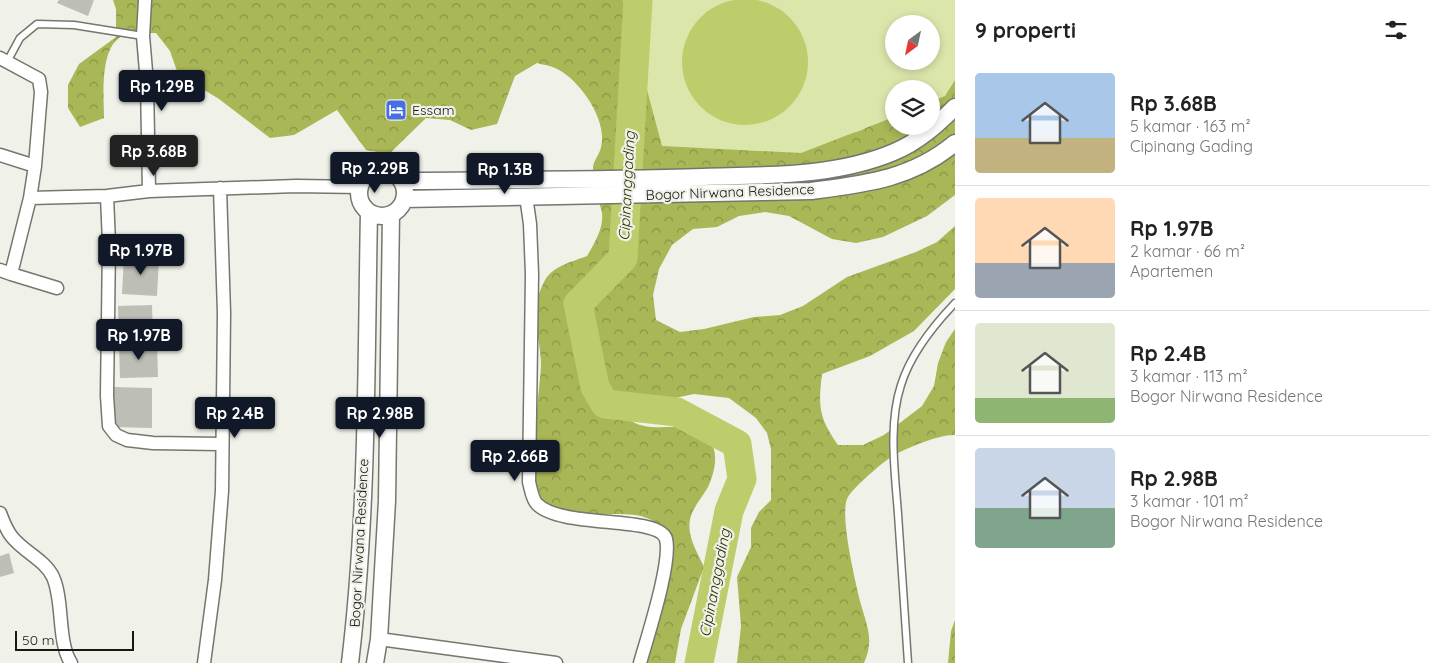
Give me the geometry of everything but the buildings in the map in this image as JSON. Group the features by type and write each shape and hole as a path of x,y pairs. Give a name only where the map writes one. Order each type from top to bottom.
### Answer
{"street":[{"path":"145,0 143,36 150,190"},
{"path":"4,59 39,79 41,92 35,166 30,198 6,272 58,288"},
{"name":"Bogor Nirwana Residence","path":"647,187 784,175 852,165 894,152 917,139 955,107"},
{"name":"Bogor Nirwana Residence","path":"647,187 810,191 856,185 892,177 915,169 936,159 955,144"},
{"path":"0,155 35,166"},
{"path":"382,170 397,175 402,181 404,199 392,214 377,215 370,212 361,201 360,187 368,174 382,170"},
{"path":"402,181 609,188 647,187"},
{"path":"30,198 107,196 150,190 296,186 360,187"},
{"path":"204,663 220,533 222,491 221,444 224,314 220,188"},
{"path":"404,199 526,196 609,188"},
{"path":"107,196 109,243 107,396 109,426 116,435 127,440 154,443 221,444"},
{"path":"526,196 530,224 532,274 529,482 535,502 544,510 573,519 618,522 654,529 662,532 666,538 667,550 660,590 640,663"},
{"name":"Bogor Nirwana Residence","path":"350,663 359,581 363,498 370,212"},
{"name":"Bogor Nirwana Residence","path":"375,663 379,639 387,501 392,214"},
{"path":"363,498 387,501"},
{"path":"0,514 11,537 46,566 52,575 58,589 65,648 71,663"},
{"path":"379,639 556,663"}],"lane":[{"path":"4,59 20,38 37,24 74,25 143,36"},
{"path":"908,663 895,477 895,410 901,384 910,364 944,314 955,302"}],"green space":[{"path":"113,0 626,0 826,136 848,134 864,129 885,113 885,135 940,135 939,80 955,62 955,195 927,216 883,237 856,243 832,239 789,216 765,212 739,216 717,227 693,229 672,245 659,269 653,295 656,320 680,332 704,329 754,317 780,315 803,306 847,277 916,252 937,242 955,226 955,289 914,331 870,356 822,374 821,412 832,436 838,445 863,445 884,435 922,406 934,386 938,363 946,342 955,329 955,435 933,439 894,455 861,482 847,499 845,520 849,549 869,639 864,663 737,663 741,626 737,577 751,547 751,528 759,512 771,500 771,449 767,433 756,418 729,398 694,394 675,398 641,399 626,394 619,409 631,421 643,426 694,429 703,434 711,443 715,453 714,471 710,482 691,516 691,536 704,567 681,629 675,663 643,663 666,531 644,517 562,511 542,499 537,488 534,454 541,365 536,319 537,301 545,280 553,271 587,256 598,236 602,219 593,174 593,165 601,147 600,126 597,114 591,103 576,83 559,70 537,63 515,76 497,124 471,130 450,120 426,118 389,154 366,150 337,110 294,135 270,138 219,99 178,74 170,51 156,33 135,33 118,38 107,57 104,83 104,118 80,127 68,108 68,85 79,64 116,37 116,9"},
{"path":"955,620 955,663 948,663 951,631"}],"shaded area":[{"path":"745,-1 769,4 789,18 803,38 808,62 803,86 789,106 769,120 745,125 721,120 701,106 687,86 682,62 687,38 701,18 721,4"},
{"path":"623,0 955,0 955,80 945,96 940,98 940,80 885,80 885,120 801,153 662,146"}],"waterway":[{"name":"Cipinanggading","path":"638,0 623,258 578,304 595,387 605,404 677,412 737,444 742,479 729,511 699,663"}],"place":[{"name":"Essam","path":"396,110"}]}
